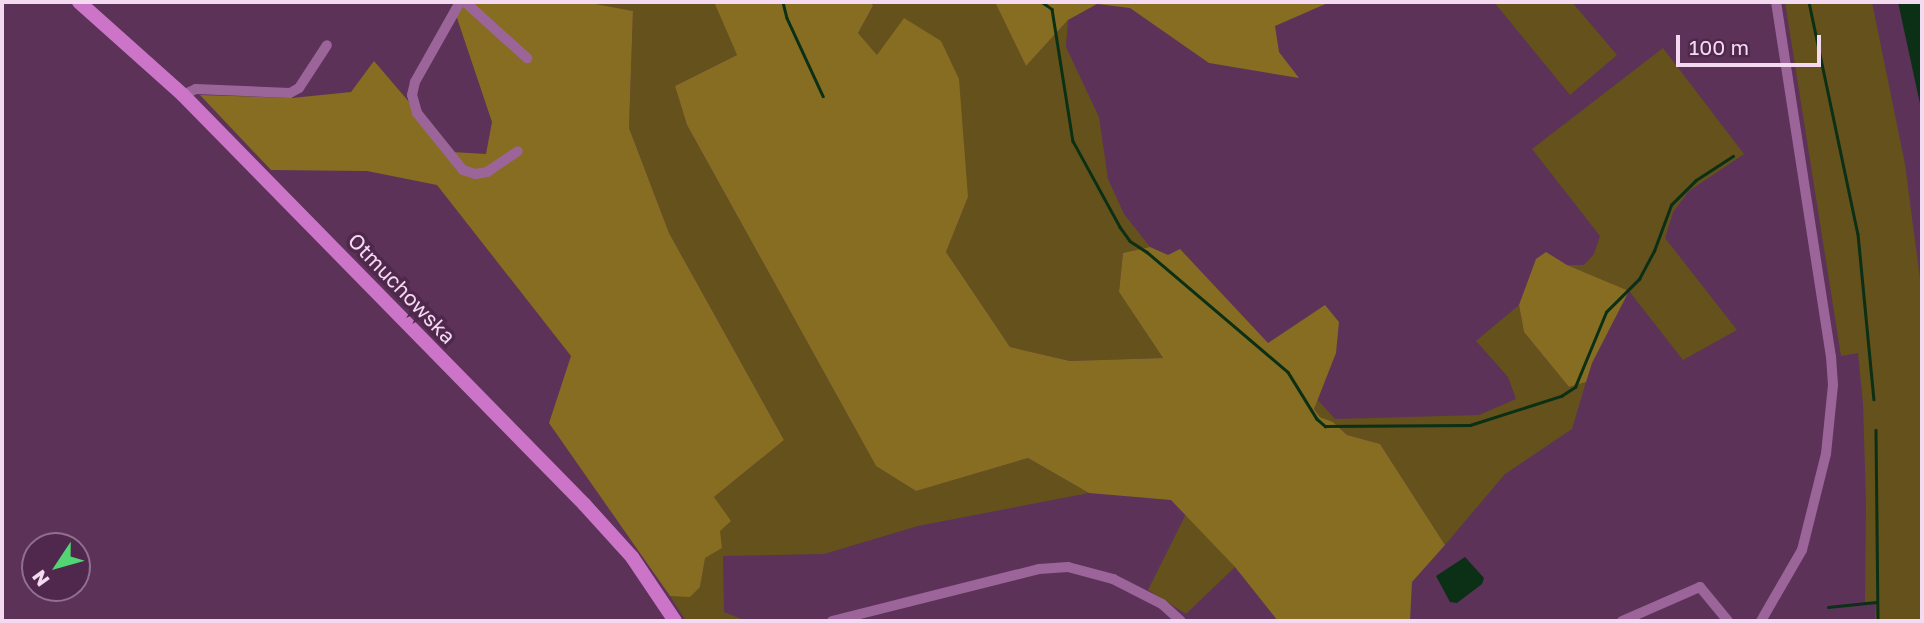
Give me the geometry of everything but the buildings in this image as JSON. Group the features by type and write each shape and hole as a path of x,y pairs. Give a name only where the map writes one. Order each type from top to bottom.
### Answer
{"main road":[{"name":"Otmuchowska","path":"79,2 183,95 610,532 645,574 675,621"}],"street":[{"path":"518,151 487,172 475,174 463,170 417,113 412,95 415,82 462,2 527,58"},
{"path":"1761,621 1802,550 1826,454 1832,401 1831,357 1776,2"},
{"path":"183,95 196,89 290,93 299,88 327,45"},
{"path":"832,621 1039,569 1068,567 1113,579 1162,604 1181,621"},
{"path":"1622,621 1700,587 1728,621"}],"shaded area":[{"path":"464,2 585,2 633,11 629,128 669,233 784,440 714,497 731,521 720,531 722,548 705,558 700,587 690,597 670,596 549,423 571,356 437,185 367,171 271,170 200,95 292,98 351,92 374,61 452,152 486,154 492,122 455,12"},
{"path":"585,2 714,2 737,55 675,86 687,125 876,466 916,491 1028,458 1089,493 918,526 824,554 723,556 724,612 746,621 686,621 670,596 690,596 700,587 714,497 784,440 669,233 629,128 633,11"},
{"path":"714,2 871,2 873,6 858,33 877,55 904,18 941,41 959,79 968,197 946,252 1010,347 1070,361 1163,358 1119,292 1123,253 1150,247 1168,255 1180,249 1268,343 1325,305 1339,322 1336,353 1314,409 1320,417 1333,422 1347,435 1380,444 1445,545 1412,582 1410,621 1278,621 1235,567 1171,500 1089,493 1028,458 916,491 876,466 687,125 675,86 737,55"},
{"path":"871,2 995,2 1026,66 1068,20 1066,47 1099,117 1108,179 1124,214 1150,247 1123,253 1119,292 1163,358 1070,361 1010,347 946,252 968,197 877,55 858,33 873,7"},
{"path":"995,2 1330,2 1275,26 1279,52 1299,78 1209,63 1130,8 1097,4 1068,20 1026,66"},
{"path":"1494,2 1572,2 1617,55 1570,95"},
{"path":"1785,2 1872,2 1905,164 1922,294 1922,621 1875,621 1876,602 1865,602 1866,504 1863,404 1858,353 1841,356"},
{"path":"1898,2 1922,2 1922,113"},
{"path":"1663,48 1744,154 1689,191 1673,212 1665,238 1737,330 1683,360 1629,291 1567,265 1584,265 1594,254 1600,236 1532,149"},
{"path":"1546,252 1567,265 1629,291 1592,363 1586,382 1569,387 1524,332 1519,305 1536,259"},
{"path":"1519,305 1524,332 1569,387 1586,382 1572,429 1505,474 1445,545 1380,444 1347,435 1333,422 1320,417 1314,409 1316,398 1335,419 1479,415 1516,399 1508,377 1476,341"},
{"path":"1186,514 1235,567 1186,614 1148,590"},
{"path":"1465,557 1484,578 1482,584 1457,603 1450,602 1436,576"}],"waterway":[{"path":"783,2 787,18 823,96"},
{"path":"1042,2 1052,9 1073,141 1120,227 1130,241 1147,252 1288,372 1317,419 1325,426 1470,425 1561,396 1575,387 1606,312 1639,279 1654,251 1671,205 1696,180 1733,156"},
{"path":"1809,2 1858,234 1874,399"},
{"path":"1876,430 1878,621"},
{"path":"1828,607 1876,602"}]}
